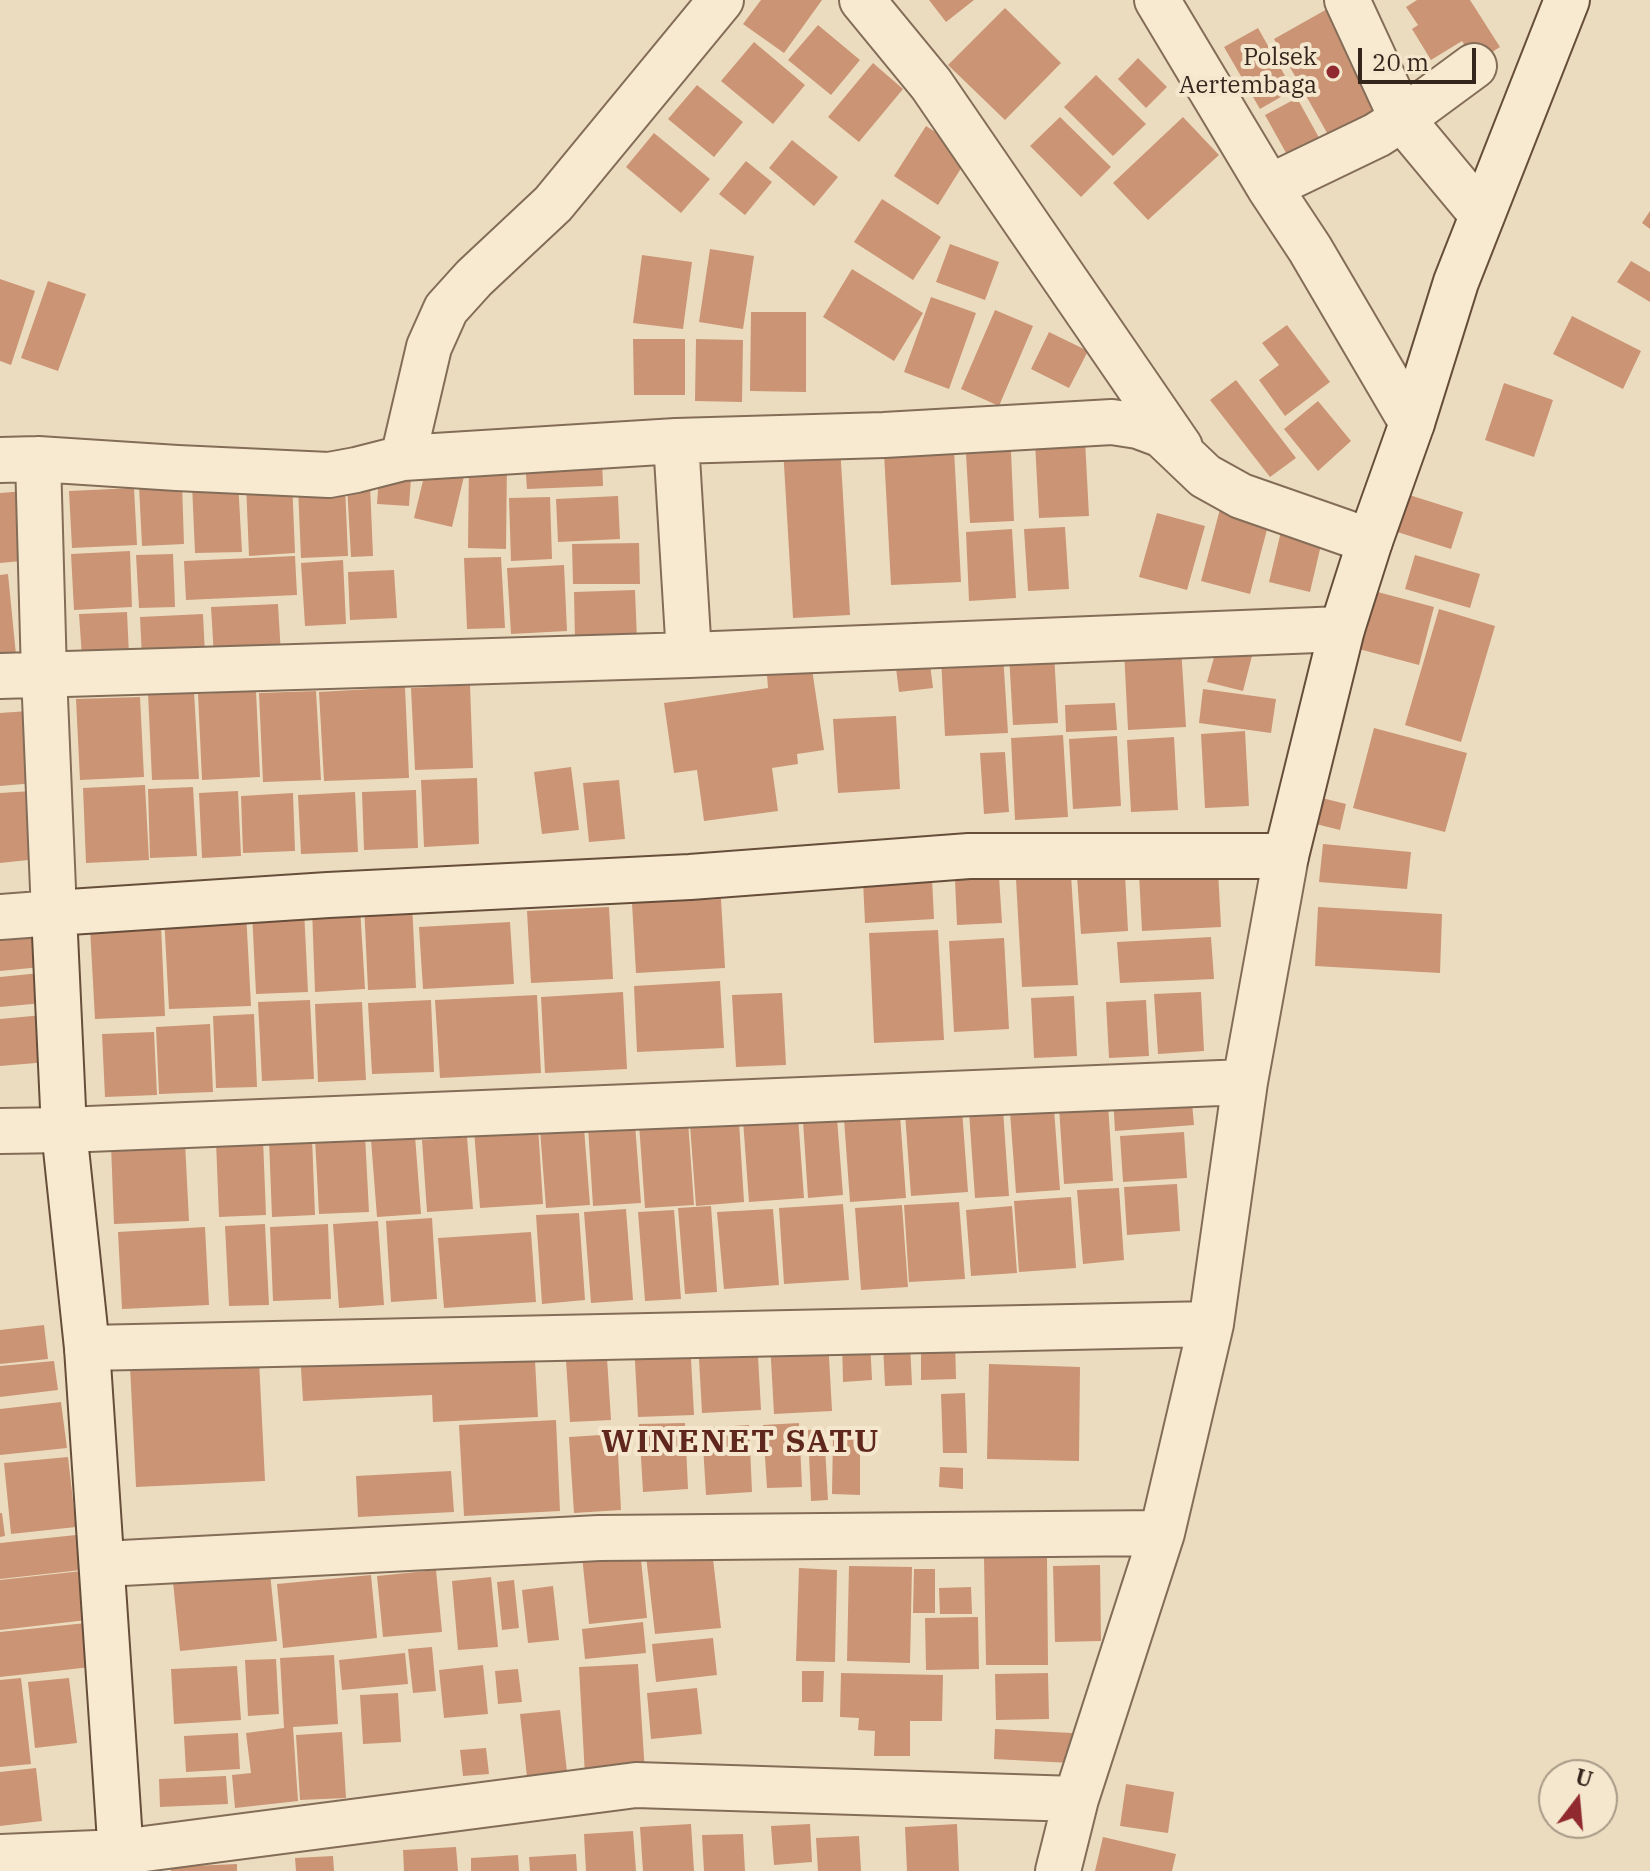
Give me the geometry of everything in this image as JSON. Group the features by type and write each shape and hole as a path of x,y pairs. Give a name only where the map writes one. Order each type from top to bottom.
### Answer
{"street":[{"path":"403,458 429,347 446,309 474,278 553,204 721,0"},
{"path":"862,0 931,84 1190,462"},
{"path":"1157,0 1269,187 1310,249 1412,423"},
{"path":"1347,0 1402,119 1482,215"},
{"path":"1058,1871 1076,1799 1162,1533 1211,1324 1245,1082 1286,856 1342,629 1456,282 1567,0"},
{"path":"1269,187 1377,135 1474,66"},
{"path":"122,1862 87,1348 64,1130 44,674 19,459 329,475 403,458 676,441 884,435 1112,422 1138,426 1162,435 1205,476 1241,496 1370,541"},
{"path":"676,441 689,655"},
{"path":"0,676 689,655 1342,629"},
{"path":"0,917 328,895 690,877 969,856 1286,856"},
{"path":"0,1131 1245,1082"},
{"path":"87,1348 1211,1324"},
{"path":"103,1564 599,1538 1162,1533"},
{"path":"0,1857 122,1862 636,1785 1076,1799"}],"building":[{"path":"761,0 822,0 784,53 743,24"},
{"path":"929,0 974,0 946,22"},
{"path":"1417,0 1470,0 1500,47 1476,62 1462,41 1431,60 1412,29 1418,25 1406,7"},
{"name":"Polsek Aertembaga","path":"1336,4 1393,105 1331,140 1274,39"},
{"path":"1005,8 1061,63 1005,120 948,65"},
{"path":"818,25 860,60 831,95 788,60"},
{"path":"1258,28 1293,90 1260,109 1224,47"},
{"path":"754,42 805,85 773,124 721,81"},
{"path":"1138,58 1167,87 1146,108 1118,79"},
{"path":"873,63 903,89 859,142 828,117"},
{"path":"1096,75 1146,124 1113,156 1064,107"},
{"path":"697,85 743,122 714,157 668,119"},
{"path":"1297,98 1322,143 1290,160 1265,115"},
{"path":"1060,117 1111,167 1081,197 1030,146"},
{"path":"1183,117 1219,155 1148,220 1113,183"},
{"path":"926,126 970,154 938,205 894,176"},
{"path":"654,133 710,179 681,213 626,167"},
{"path":"792,140 838,177 814,206 769,168"},
{"path":"746,161 772,182 745,215 719,194"},
{"path":"882,199 941,237 913,280 854,242"},
{"path":"1650,211 1650,229 1642,223"},
{"path":"950,244 999,262 985,300 936,282"},
{"path":"710,249 754,256 743,329 699,322"},
{"path":"642,255 692,262 683,329 633,323"},
{"path":"1631,261 1650,272 1650,302 1617,282"},
{"path":"852,269 923,313 894,361 823,317"},
{"path":"0,279 35,291 11,365 0,361"},
{"path":"48,281 86,294 58,371 21,358"},
{"path":"931,297 976,313 949,389 904,372"},
{"path":"995,310 1033,326 999,406 961,389"},
{"path":"751,312 806,312 806,392 750,391"},
{"path":"1572,316 1641,351 1623,389 1553,354"},
{"path":"1287,325 1330,382 1285,416 1259,380 1279,365 1262,343"},
{"path":"1049,332 1088,351 1069,388 1031,369"},
{"path":"633,339 685,339 685,395 634,395"},
{"path":"696,339 743,340 742,402 695,401"},
{"path":"1236,380 1296,458 1270,477 1210,400"},
{"path":"1504,383 1553,400 1534,457 1485,440"},
{"path":"1318,401 1351,441 1318,471 1284,429"},
{"path":"1085,440 1089,516 1039,518 1035,442"},
{"path":"840,445 850,615 793,618 783,448"},
{"path":"954,449 961,582 891,585 884,453"},
{"path":"1011,451 1014,521 970,523 966,454"},
{"path":"602,459 603,486 527,489 525,462"},
{"path":"428,460 466,468 452,527 414,518"},
{"path":"469,460 507,461 506,549 468,548"},
{"path":"379,476 411,478 409,506 377,504"},
{"path":"292,480 295,553 249,556 246,483"},
{"path":"238,481 242,552 195,553 192,484"},
{"path":"182,484 184,544 142,546 139,486"},
{"path":"370,484 373,556 351,557 347,485"},
{"path":"345,486 348,556 301,558 298,488"},
{"path":"134,488 137,545 72,548 69,491"},
{"path":"25,491 32,560 0,563 0,493"},
{"path":"1403,493 1463,512 1451,549 1391,530"},
{"path":"618,496 620,539 558,542 556,499"},
{"path":"550,497 552,559 511,561 509,498"},
{"path":"1220,509 1269,522 1250,594 1201,581"},
{"path":"1157,513 1205,526 1187,590 1139,577"},
{"path":"1283,523 1324,532 1310,592 1269,582"},
{"path":"1065,527 1069,589 1028,591 1024,529"},
{"path":"1012,529 1016,598 969,601 966,532"},
{"path":"639,543 640,584 573,584 572,544"},
{"path":"130,551 132,607 74,610 71,554"},
{"path":"173,554 175,607 139,608 136,555"},
{"path":"1415,555 1480,574 1470,608 1405,589"},
{"path":"295,556 297,595 186,600 184,561"},
{"path":"501,557 505,628 467,629 464,558"},
{"path":"343,560 346,624 305,626 301,563"},
{"path":"564,565 567,631 511,634 507,568"},
{"path":"394,570 397,618 350,620 348,572"},
{"path":"8,574 16,655 0,656 0,575"},
{"path":"635,590 637,640 575,642 574,592"},
{"path":"1374,591 1434,607 1419,665 1359,649"},
{"path":"278,604 281,655 214,657 211,607"},
{"path":"1439,609 1495,626 1461,742 1405,725"},
{"path":"127,612 129,655 82,657 79,614"},
{"path":"203,614 205,655 142,658 140,617"},
{"path":"1181,647 1186,727 1128,730 1124,650"},
{"path":"1217,647 1252,656 1243,691 1207,682"},
{"path":"1054,653 1058,723 1013,725 1009,655"},
{"path":"1003,654 1008,733 945,736 941,658"},
{"path":"929,656 933,688 899,692 895,660"},
{"path":"812,669 824,750 797,754 798,764 772,768 778,811 704,821 697,770 674,773 664,703 768,688 767,675"},
{"path":"470,685 473,768 415,770 411,688"},
{"path":"405,687 409,778 324,781 319,692"},
{"path":"1203,689 1276,699 1271,733 1199,723"},
{"path":"194,691 199,779 152,780 148,693"},
{"path":"256,691 260,777 202,780 198,694"},
{"path":"316,691 321,780 263,782 259,693"},
{"path":"140,697 144,777 80,780 76,699"},
{"path":"1115,703 1117,730 1066,732 1065,705"},
{"path":"28,711 35,783 0,786 0,713"},
{"path":"896,716 900,789 838,793 833,719"},
{"path":"1374,728 1467,753 1445,832 1353,808"},
{"path":"1245,731 1249,806 1205,808 1201,734"},
{"path":"1063,735 1068,817 1015,820 1011,738"},
{"path":"1117,736 1121,806 1073,809 1069,739"},
{"path":"1174,737 1178,810 1131,812 1127,740"},
{"path":"1005,752 1009,812 984,814 980,753"},
{"path":"571,767 579,830 542,834 534,772"},
{"path":"477,778 479,844 424,847 421,780"},
{"path":"619,780 625,839 589,842 583,783"},
{"path":"145,785 149,860 86,863 83,788"},
{"path":"193,787 197,856 150,858 148,789"},
{"path":"416,790 418,848 364,850 362,792"},
{"path":"32,791 38,859 0,863 0,793"},
{"path":"238,791 241,856 202,858 199,793"},
{"path":"355,792 358,852 301,854 298,795"},
{"path":"293,793 295,851 243,853 241,796"},
{"path":"1314,796 1346,804 1340,830 1308,822"},
{"path":"1323,844 1411,852 1407,889 1319,882"},
{"path":"1218,870 1221,927 1142,931 1139,874"},
{"path":"1125,874 1128,931 1081,934 1077,876"},
{"path":"1071,875 1078,985 1022,987 1016,879"},
{"path":"999,876 1002,923 957,925 955,879"},
{"path":"932,878 934,919 865,923 863,881"},
{"path":"721,899 725,968 636,973 632,903"},
{"path":"412,902 416,988 368,990 364,904"},
{"path":"360,907 365,989 315,992 312,909"},
{"path":"609,907 613,979 531,983 527,911"},
{"path":"1318,907 1442,914 1440,973 1315,966"},
{"path":"304,909 308,992 256,994 252,912"},
{"path":"246,912 251,1006 169,1009 164,916"},
{"path":"510,922 514,984 423,989 419,927"},
{"path":"161,925 165,1016 95,1019 90,928"},
{"path":"37,928 41,967 0,971 0,931"},
{"path":"938,930 944,1040 874,1043 869,933"},
{"path":"1211,937 1214,979 1120,983 1117,942"},
{"path":"1004,938 1009,1029 954,1032 949,941"},
{"path":"40,973 43,1003 0,1007 0,977"},
{"path":"720,981 724,1048 637,1052 634,986"},
{"path":"623,992 627,1069 545,1073 541,997"},
{"path":"1201,992 1204,1051 1158,1054 1154,994"},
{"path":"782,993 786,1065 736,1067 732,995"},
{"path":"537,995 541,1073 440,1078 435,1000"},
{"path":"1074,996 1077,1056 1034,1058 1031,998"},
{"path":"310,1000 314,1079 262,1081 258,1002"},
{"path":"431,1000 434,1072 372,1074 368,1003"},
{"path":"1146,1000 1149,1056 1109,1058 1106,1002"},
{"path":"362,1002 366,1080 318,1082 315,1004"},
{"path":"254,1014 257,1087 216,1088 213,1016"},
{"path":"43,1015 48,1062 0,1066 0,1019"},
{"path":"210,1024 213,1092 159,1094 156,1027"},
{"path":"154,1032 157,1095 105,1097 102,1034"},
{"path":"1191,1092 1194,1125 1115,1131 1113,1097"},
{"path":"1108,1104 1113,1181 1064,1184 1059,1107"},
{"path":"962,1109 968,1192 911,1196 905,1113"},
{"path":"1054,1109 1060,1190 1016,1193 1010,1112"},
{"path":"1003,1110 1009,1196 975,1198 969,1112"},
{"path":"900,1115 906,1198 850,1202 844,1119"},
{"path":"798,1117 804,1198 749,1202 743,1120"},
{"path":"837,1118 843,1195 808,1198 803,1121"},
{"path":"688,1121 694,1205 645,1208 639,1124"},
{"path":"739,1122 744,1202 696,1206 690,1125"},
{"path":"635,1124 641,1203 593,1206 588,1127"},
{"path":"538,1126 543,1204 480,1208 474,1130"},
{"path":"584,1128 590,1205 546,1208 540,1130"},
{"path":"1184,1132 1187,1178 1123,1182 1120,1136"},
{"path":"365,1135 369,1212 319,1214 315,1138"},
{"path":"415,1136 421,1214 377,1217 371,1140"},
{"path":"467,1137 473,1209 427,1212 422,1140"},
{"path":"312,1138 315,1215 272,1217 269,1140"},
{"path":"263,1139 266,1215 219,1217 216,1141"},
{"path":"185,1142 189,1221 114,1224 111,1145"},
{"path":"1177,1184 1180,1231 1127,1235 1124,1187"},
{"path":"1119,1188 1124,1260 1083,1264 1077,1190"},
{"path":"1071,1197 1076,1268 1019,1272 1014,1201"},
{"path":"959,1202 965,1279 909,1282 904,1205"},
{"path":"843,1204 849,1280 784,1284 779,1208"},
{"path":"902,1205 908,1287 861,1290 855,1208"},
{"path":"711,1206 717,1292 685,1294 678,1208"},
{"path":"1012,1206 1017,1273 971,1276 966,1210"},
{"path":"626,1209 633,1300 591,1303 584,1212"},
{"path":"773,1209 779,1285 724,1289 717,1212"},
{"path":"674,1210 681,1299 645,1301 638,1212"},
{"path":"579,1213 585,1300 542,1304 536,1215"},
{"path":"432,1218 437,1299 391,1302 386,1221"},
{"path":"378,1221 384,1305 339,1308 333,1224"},
{"path":"265,1224 269,1305 229,1306 225,1226"},
{"path":"328,1224 331,1299 273,1301 270,1227"},
{"path":"205,1227 209,1305 122,1309 118,1232"},
{"path":"531,1232 536,1302 444,1308 438,1238"},
{"path":"44,1325 48,1359 0,1364 0,1330"},
{"path":"757,1338 761,1410 702,1413 698,1341"},
{"path":"828,1339 832,1411 774,1414 770,1342"},
{"path":"690,1340 694,1415 638,1417 634,1343"},
{"path":"870,1340 872,1380 843,1382 842,1341"},
{"path":"921,1340 955,1340 956,1379 921,1380"},
{"path":"534,1341 538,1417 433,1422 432,1395 303,1401 300,1353"},
{"path":"910,1344 912,1385 885,1386 883,1345"},
{"path":"607,1358 611,1420 570,1422 566,1360"},
{"path":"259,1360 265,1481 136,1487 130,1366"},
{"path":"54,1361 58,1390 0,1397 0,1366"},
{"path":"989,1364 1080,1367 1079,1461 987,1459"},
{"path":"965,1393 967,1453 943,1453 941,1394"},
{"path":"61,1402 67,1448 0,1455 0,1409"},
{"path":"556,1420 560,1511 464,1516 459,1425"},
{"path":"685,1423 688,1489 643,1492 639,1424"},
{"path":"799,1423 802,1487 767,1488 763,1425"},
{"path":"749,1425 752,1492 706,1495 702,1428"},
{"path":"824,1429 828,1500 811,1501 808,1430"},
{"path":"617,1434 621,1510 574,1513 569,1437"},
{"path":"833,1437 860,1437 860,1495 832,1494"},
{"path":"68,1457 76,1527 11,1534 4,1463"},
{"path":"940,1467 963,1468 963,1489 939,1487"},
{"path":"451,1471 454,1512 358,1517 356,1476"},
{"path":"0,1513 5,1536 0,1537"},
{"path":"76,1535 81,1570 0,1579 0,1543"},
{"path":"640,1550 647,1618 589,1624 582,1556"},
{"path":"712,1550 721,1628 655,1634 646,1556"},
{"path":"984,1558 1047,1558 1048,1665 986,1665"},
{"path":"269,1563 277,1641 180,1651 172,1572"},
{"path":"1100,1565 1101,1641 1055,1642 1053,1566"},
{"path":"849,1566 912,1567 910,1663 847,1661"},
{"path":"799,1568 837,1570 835,1662 796,1661"},
{"path":"914,1569 935,1569 935,1613 913,1613"},
{"path":"436,1570 442,1632 383,1637 377,1576"},
{"path":"82,1571 87,1620 0,1630 0,1580"},
{"path":"371,1575 377,1638 283,1648 277,1584"},
{"path":"491,1577 498,1647 458,1650 452,1581"},
{"path":"514,1580 519,1628 502,1630 497,1582"},
{"path":"553,1586 559,1640 528,1643 522,1590"},
{"path":"971,1587 972,1614 940,1614 939,1588"},
{"path":"978,1617 979,1669 926,1670 925,1618"},
{"path":"643,1622 646,1653 585,1659 582,1629"},
{"path":"86,1623 91,1667 0,1677 0,1632"},
{"path":"713,1638 717,1675 656,1682 652,1644"},
{"path":"432,1647 436,1691 413,1693 408,1649"},
{"path":"405,1653 408,1684 342,1690 339,1660"},
{"path":"334,1655 338,1724 293,1727 298,1801 235,1808 232,1775 251,1773 246,1733 284,1728 280,1658"},
{"path":"276,1659 279,1714 248,1716 245,1660"},
{"path":"638,1664 645,1773 585,1776 579,1667"},
{"path":"483,1665 488,1714 444,1718 439,1670"},
{"path":"237,1666 241,1720 174,1724 171,1669"},
{"path":"518,1669 522,1702 498,1704 495,1671"},
{"path":"802,1671 824,1671 823,1702 802,1702"},
{"path":"841,1673 943,1675 942,1721 910,1721 910,1756 874,1756 875,1731 858,1730 859,1718 840,1717"},
{"path":"1048,1673 1049,1719 996,1720 995,1674"},
{"path":"21,1678 31,1764 0,1767 0,1680"},
{"path":"69,1678 77,1743 35,1748 28,1682"},
{"path":"697,1688 702,1734 651,1739 647,1693"},
{"path":"398,1693 401,1742 363,1744 360,1695"},
{"path":"560,1710 567,1772 527,1777 520,1714"},
{"path":"995,1729 1072,1733 1071,1763 994,1759"},
{"path":"342,1732 346,1798 300,1800 296,1735"},
{"path":"238,1733 240,1769 186,1772 184,1736"},
{"path":"486,1748 489,1774 463,1776 460,1750"},
{"path":"36,1768 42,1821 0,1826 0,1772"},
{"path":"226,1776 228,1804 160,1807 159,1779"},
{"path":"1126,1784 1174,1792 1168,1833 1120,1826"},
{"path":"691,1824 694,1871 643,1871 640,1827"},
{"path":"810,1824 812,1862 774,1865 771,1826"},
{"path":"957,1824 959,1871 907,1871 905,1827"},
{"path":"633,1831 636,1871 586,1871 584,1834"},
{"path":"743,1834 745,1871 704,1871 702,1835"},
{"path":"859,1836 861,1871 818,1871 816,1838"},
{"path":"1103,1837 1176,1854 1172,1871 1095,1871"},
{"path":"456,1847 458,1871 404,1871 403,1850"},
{"path":"576,1854 577,1871 530,1871 529,1857"},
{"path":"518,1855 519,1871 471,1871 471,1858"},
{"path":"333,1856 334,1871 296,1871 295,1858"},
{"path":"237,1864 237,1871 171,1871 170,1867"}],"place":[{"name":"Polsek Aertembaga","path":"1333,72"}],"district":[{"name":"WINENET SATU","path":"741,1443"}]}
